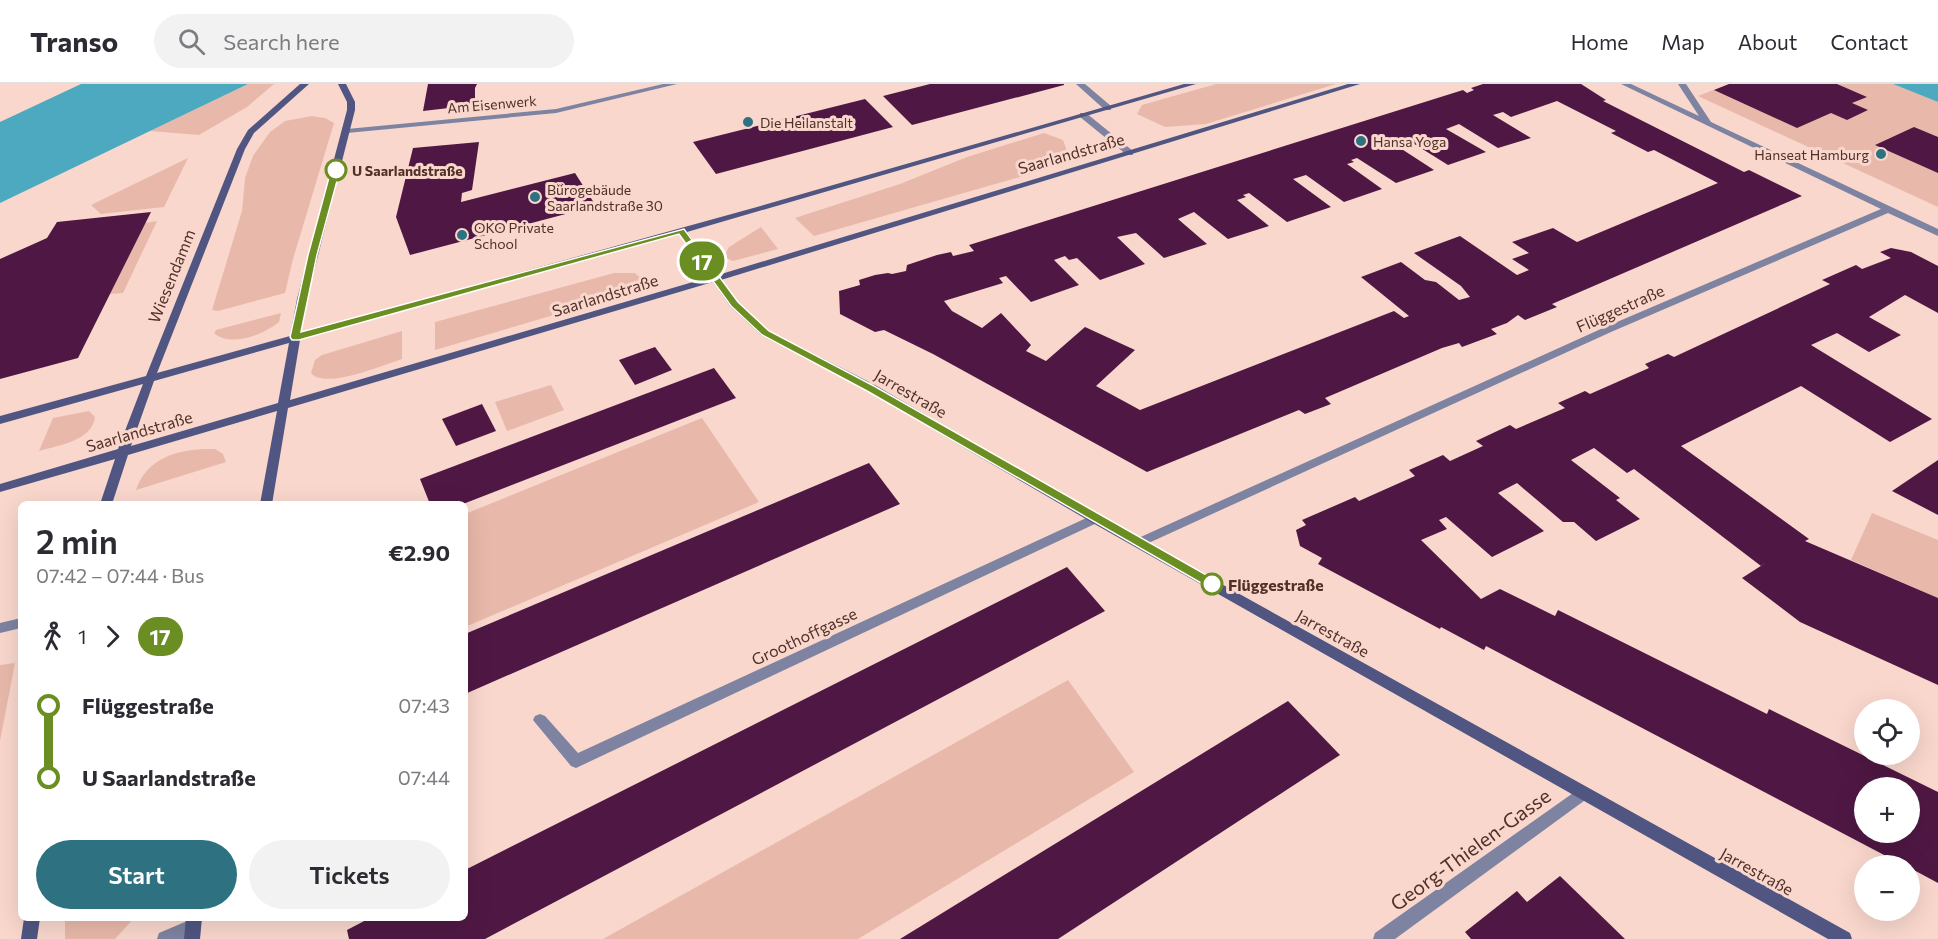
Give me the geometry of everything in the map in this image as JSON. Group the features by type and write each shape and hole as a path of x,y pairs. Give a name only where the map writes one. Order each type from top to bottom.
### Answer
{"main road":[{"name":"Wiesendamm","path":"107,501 122,453 241,149 251,132 305,84"},
{"path":"267,501 312,255 347,131 351,102 342,84"},
{"name":"Saarlandstraße","path":"0,420 681,231 1192,84"},
{"name":"Saarlandstraße","path":"0,488 714,279 1356,84"},
{"name":"Jarrestraße","path":"681,231 734,304 765,333 871,388 1095,519 1844,939"},
{"path":"29,939 32,921"}],"street":[{"name":"Am Eisenwerk","path":"347,131 556,111 673,84"},
{"path":"1080,84 1108,108"},
{"path":"1625,84 1938,233"},
{"path":"1682,84 1708,123"},
{"path":"1083,116 1130,153"},
{"name":"Flüggestraße","path":"1138,543 1607,330 1887,210"},
{"name":"Groothoffgasse","path":"540,720 576,761 1095,519"},
{"path":"0,628 18,623"},
{"name":"Georg-Thielen-Gasse","path":"1381,939 1584,793"},
{"path":"165,939 193,928"}],"shaded area":[{"path":"248,84 274,84 247,107 199,135 150,131"},
{"path":"1216,84 1336,84 1206,124 1165,127 1137,114 1142,105"},
{"name":"Hanseat Hamburg","path":"1729,84 1893,84 1938,102 1938,207 1698,96"},
{"path":"312,116 325,118 334,123 285,293 218,311 212,310 242,211 245,178 253,156 270,132 285,121"},
{"path":"1044,133 1063,140 1068,154 1041,171 814,236 795,218 900,184 967,157"},
{"path":"188,158 164,207 101,214 91,205"},
{"path":"157,221 123,293 109,294 145,223"},
{"path":"761,227 778,249 733,261 724,257 729,247"},
{"path":"614,273 635,273 642,279 641,286 632,292 435,350 435,322"},
{"path":"281,313 279,322 273,327 247,338 229,339 214,333 216,330"},
{"path":"402,331 402,359 341,378 318,378 311,373 315,360 322,355"},
{"path":"551,385 564,410 507,431 495,402"},
{"path":"89,411 95,417 88,432 73,441 39,451 53,418"},
{"path":"702,418 759,502 468,626 468,513"},
{"path":"215,449 223,454 226,462 136,490 148,469 167,456 190,450"},
{"path":"1872,513 1938,540 1938,598 1851,560"},
{"path":"15,663 0,741 0,665"},
{"path":"1068,680 1134,772 858,939 603,939"},
{"path":"65,921 131,921 115,939 65,939"}],"water":[{"path":"81,84 248,84 0,203 0,122"},
{"path":"1893,84 1938,84 1938,102"}],"building":[{"path":"428,84 477,84 475,105 423,111"},
{"path":"930,84 1064,85 912,125 883,96"},
{"path":"1483,84 1581,84 1606,100 1603,101 1744,172 1749,170 1802,196 1552,304 1557,307 1525,320 1518,315 1507,323 1491,329 1497,334 1462,347 1459,343 1442,348 1325,398 1331,404 1305,414 1299,410 1147,472 933,354 884,330 875,332 840,314 839,291 860,285 859,280 875,275 906,271 907,265 937,255 951,252 953,256 974,251 969,245 1463,90 1467,93 1474,90 1471,88","holes":["1557,101 1616,131 1611,133 1648,152 1654,150 1718,183 1577,242 1553,228 1512,242 1529,253 1512,259 1529,270 1517,275 1460,236 1414,253 1461,286 1470,297 1459,300 1436,282 1425,280 1401,262 1361,277 1409,316 1404,318 1394,311 1140,410 1096,386 1135,350 1085,327 1046,361 1026,351 1031,345 1001,313 982,328 952,311 944,301 1003,283 999,278 1006,276 1031,302 1079,285 1054,260 1065,256 1069,260 1077,258 1100,280 1145,264 1117,237 1136,233 1164,258 1207,244 1178,219 1194,212 1228,239 1269,226 1237,200 1246,197 1243,195 1249,193 1287,222 1331,207 1293,179 1306,175 1344,202 1382,189 1347,164 1354,162 1351,160 1357,158 1396,183 1434,170 1397,146 1405,144 1402,142 1408,140 1448,165 1486,152 1446,129 1459,124 1498,148 1531,138 1493,115 1503,112 1511,117"]},
{"path":"1729,84 1837,84 1867,97 1852,103 1868,110 1847,120 1831,113 1797,128 1714,90"},
{"path":"865,99 893,127 716,174 693,142"},
{"path":"1914,127 1938,137 1938,173 1875,145"},
{"name":"Bürogebäude Saarlandstraße 30","path":"479,142 472,190 462,193 461,202 575,173 596,206 410,255 396,217 413,148"},
{"path":"151,212 78,358 0,379 0,259 47,238 57,222"},
{"path":"1891,248 1911,252 1938,266 1938,313 1905,295 1869,317 1901,335 1869,352 1837,333 1811,345 1932,419 1890,442 1801,386 1681,446 1809,539 1805,541 1938,598 1938,685 1800,622 1742,578 1761,566 1634,469 1627,473 1594,448 1571,460 1620,498 1616,500 1640,519 1596,541 1574,522 1563,522 1517,483 1498,493 1544,531 1492,557 1446,517 1439,520 1447,529 1421,540 1481,599 1500,589 1555,616 1558,610 1767,714 1769,709 1854,751 1854,765 1883,765 1907,777 1854,777 1854,839 1486,646 1484,650 1441,627 1440,629 1318,564 1322,558 1300,546 1296,530 1306,525 1302,520 1355,497 1359,501 1415,476 1409,470 1443,455 1450,461 1483,446 1476,441 1510,425 1516,429 1565,408 1558,403 1585,391 1590,394 1649,368 1645,364 1668,354 1674,357 1830,284 1822,280 1856,265 1862,269 1891,258 1880,252"},
{"path":"655,347 672,370 635,385 619,360"},
{"path":"714,368 736,398 468,502 429,501 420,479"},
{"path":"482,404 496,431 456,446 442,419"},
{"path":"1938,460 1938,515 1892,491"},
{"path":"869,463 900,504 468,693 468,633"},
{"path":"1067,567 1105,611 485,939 349,939 347,930 364,921 468,921 468,868"},
{"path":"1288,701 1340,755 1058,939 900,939"},
{"path":"1920,783 1938,792 1938,883 1920,873 1920,855 1884,855 1861,843 1920,843"},
{"path":"1560,876 1625,939 1471,939 1465,932 1517,891 1527,902"}],"bus line":[{"name":"17","path":"336,170 312,255 296,337 681,231 734,304 765,333 871,388 1095,519 1212,584"}],"place":[{"name":"Die Heilanstalt","path":"748,122"},
{"name":"Hansa Yoga","path":"1361,141"},
{"name":"Hanseat Hamburg","path":"1881,154"},
{"name":"U Saarlandstraße","path":"336,170"},
{"name":"Bürogebäude Saarlandstraße 30","path":"535,197"},
{"name":"OKO Private School","path":"462,235"},
{"name":"Flüggestraße","path":"1212,584"}]}
